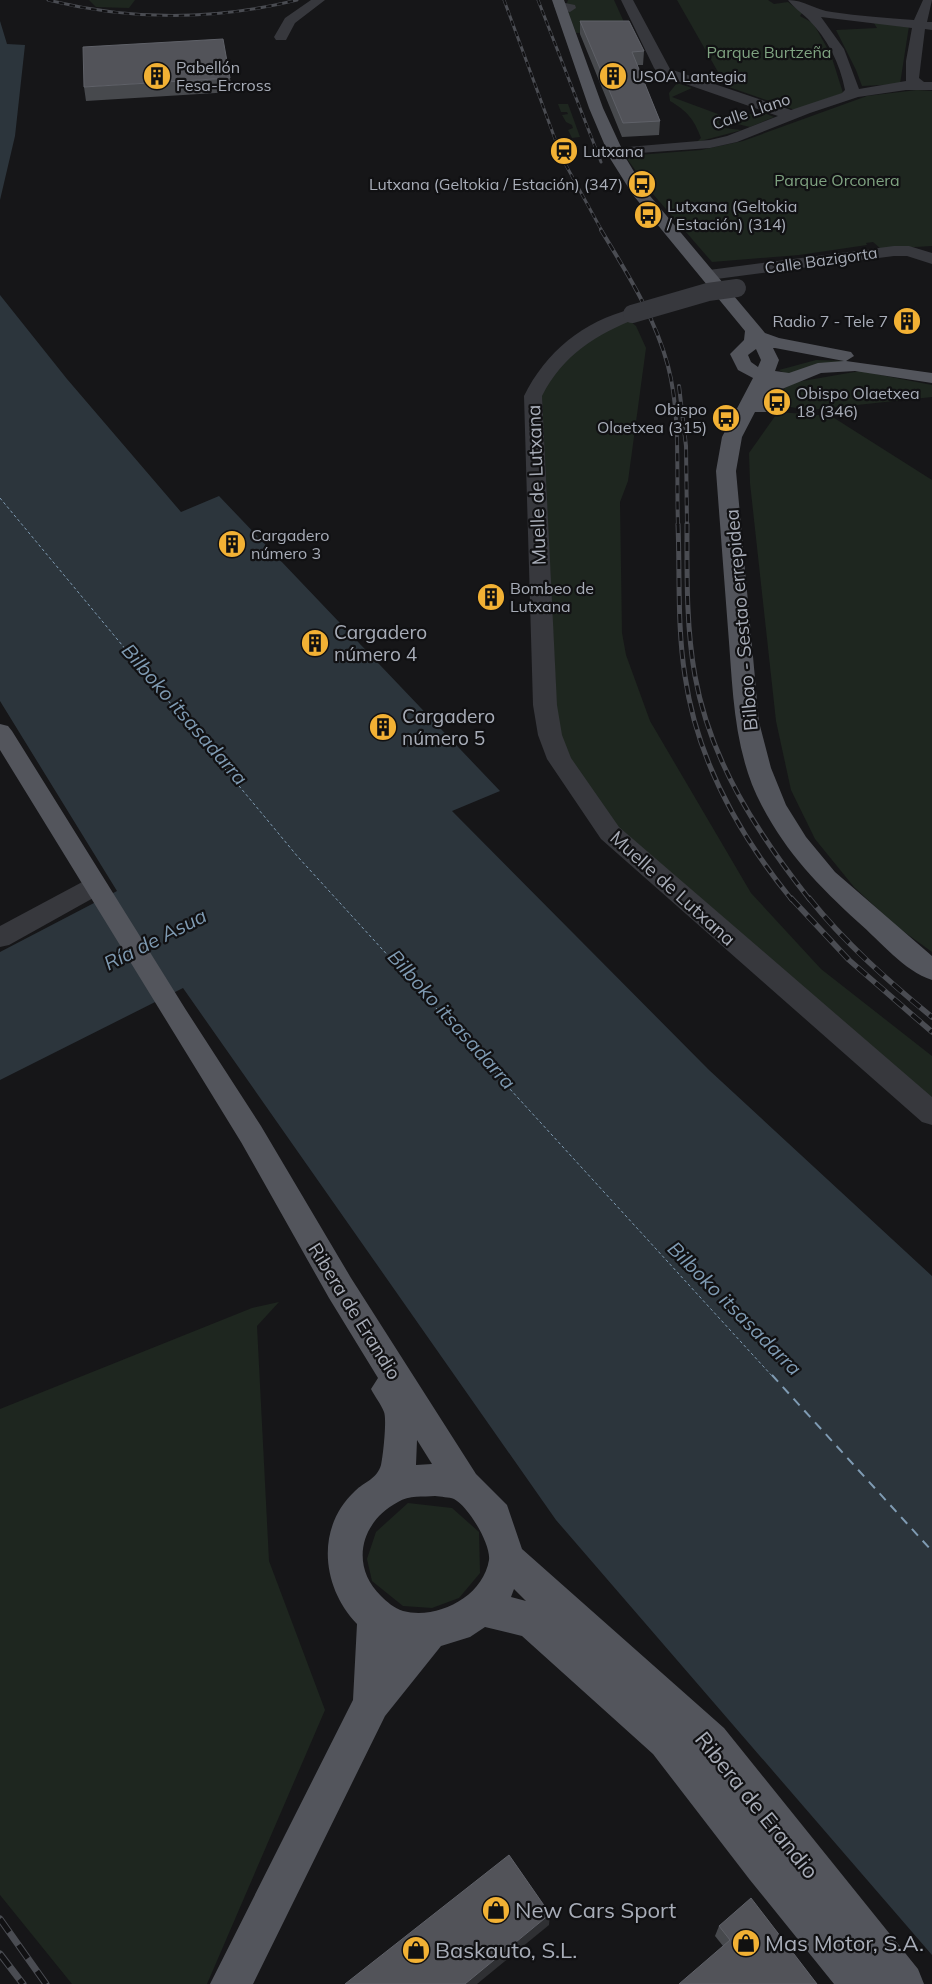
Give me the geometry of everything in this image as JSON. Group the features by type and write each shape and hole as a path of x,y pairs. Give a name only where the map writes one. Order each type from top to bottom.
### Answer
{"main road":[{"path":"562,4 596,108 616,152 638,192 709,284 756,334 770,360 772,375"},
{"path":"756,334 775,343 846,361 932,378"},
{"path":"756,334 753,342 739,354 744,366 754,372 772,375 796,375 846,361"},
{"path":"772,375 810,359 932,370"},
{"name":"Bilbao - Sestao errepidea","path":"772,375 732,437 726,471 747,722 759,768 774,805 797,843 826,878 912,955 932,970"},
{"name":"Ribera de Erandio","path":"0,730 174,1013 251,1134 340,1288 464,1485"},
{"name":"Ribera de Erandio","path":"251,1134 290,1239 323,1296 402,1411 398,1468 387,1489"},
{"path":"435,1480 464,1485 494,1517 507,1559 496,1586 480,1608 458,1624 430,1631 401,1629 376,1617 357,1598 346,1574 345,1547 353,1522 367,1503 387,1489 410,1481 435,1480"},
{"name":"Ribera de Erandio","path":"507,1559 710,1742 904,1984"},
{"name":"Ribera de Erandio","path":"480,1608 532,1620 667,1740 764,1866 861,1984"},
{"path":"372,1703 376,1617"},
{"path":"231,1984 372,1703 430,1631"}],"street":[{"path":"281,37 290,21 319,0"},
{"path":"627,0 661,68 665,72 793,116"},
{"path":"794,0 826,20 932,37"},
{"path":"926,86 912,80 911,72 930,1"},
{"path":"826,20 836,48 844,94"},
{"path":"921,34 932,51"},
{"path":"911,72 932,73"},
{"name":"Calle Llano","path":"616,152 723,141 793,116 844,94 926,86"},
{"name":"Calle Bazigorta","path":"709,284 894,251 909,250 932,259"},
{"path":"910,267 932,264"},
{"path":"709,284 737,288 756,286"},
{"name":"Muelle de Lutxana","path":"709,284 590,331 554,360 541,377 533,396 545,705 553,743 563,765 610,833 932,1114"},
{"path":"0,938 99,892"}],"green space":[{"path":"89,0 135,0 129,8 96,7"},
{"path":"568,0 614,0 628,31 576,33 566,6"},
{"name":"Parque Burtzeña","path":"677,0 768,0 774,4 788,2 802,13 800,16 813,23 831,55 843,93 795,110 726,86"},
{"path":"874,23 909,26 900,84 862,86 836,30 877,28"},
{"path":"677,83 692,88 672,97 726,117 718,122 724,128 742,130 697,142 701,138 693,121 681,108 670,101 669,93"},
{"name":"Parque Orconera","path":"917,90 932,91 932,246 881,249 873,242 866,243 867,245 799,255 712,262 652,193 625,156 701,150 743,141 867,96"},
{"path":"558,104 568,104 580,137 572,138 568,130 573,128 572,125 566,122 562,115 568,114 567,112 561,112"},
{"path":"759,111 774,117 750,127 729,122"},
{"path":"624,316 636,326 646,348 628,481 620,502 622,633 626,655 650,721 751,893 821,969 932,1056 932,1114 610,833 559,759 541,377"},
{"path":"816,360 849,361 786,374 779,370"},
{"path":"860,371 932,385 932,397 810,410 790,407 780,395 781,390 797,382"},
{"path":"778,412 831,416 932,480 932,952 896,926 854,887 815,839 791,790 776,721 750,483 749,453"},
{"path":"279,1302 257,1326 269,1561 325,1710 207,1984 72,1984 0,1895 0,1409 252,1308"},
{"path":"408,1503 452,1508 479,1532 480,1573 459,1598 432,1608 403,1606 372,1581 367,1559 376,1532"}],"water":[{"path":"0,21 7,44 25,45 15,136 0,200"},
{"path":"0,295 67,379 181,512 219,496 500,791 452,811 709,1070 932,1276 932,1955 556,1520 183,988 0,1080 0,952 117,891 0,701"}],"building":[{"name":"USOA Lantegia","path":"580,21 629,21 644,51 632,52 660,121 623,123"},
{"name":"Pabellón Fesa-Ercross","path":"223,39 230,78 84,87 83,47"},
{"name":"New Cars Sport","path":"509,1855 550,1914 465,1984 345,1984"},
{"name":"Mas Motor, S.A.","path":"751,1898 817,1984 679,1984 730,1940 719,1926"}],"ferry route":[{"path":"0,498 298,857 773,1377"},
{"path":"772,1375 932,1551"}],"railway":[{"path":"48,0 111,12 172,16 234,12 297,0"},
{"path":"504,0 562,158 602,231"},
{"path":"538,0 601,162"},
{"path":"601,230 648,313 668,366 675,404 678,525"},
{"path":"679,386 686,446 687,525"},
{"path":"678,524 682,657 691,707 699,737 710,767 738,823 792,900"},
{"path":"687,524 690,638 695,676 702,707 712,737 738,794 772,849 810,900"},
{"path":"791,898 849,960 932,1032"},
{"path":"809,898 837,931 868,961 932,1017"},
{"path":"0,1919 46,1984"},
{"path":"0,1954 23,1984"}],"place":[{"name":"Pabellón Fesa-Ercross","path":"157,76"},
{"name":"USOA Lantegia","path":"613,76"},
{"name":"Lutxana","path":"564,151"},
{"name":"Lutxana (Geltokia / Estación) (347)","path":"642,184"},
{"name":"Lutxana (Geltokia / Estación) (314)","path":"648,215"},
{"name":"Radio 7 - Tele 7","path":"907,321"},
{"name":"Obispo Olaetxea 18 (346)","path":"777,402"},
{"name":"Obispo Olaetxea (315)","path":"726,418"},
{"name":"Cargadero número 3","path":"232,544"},
{"name":"Bombeo de Lutxana","path":"491,597"},
{"name":"Cargadero número 4","path":"315,643"},
{"name":"Cargadero número 5","path":"383,727"},
{"name":"New Cars Sport","path":"496,1910"},
{"name":"Mas Motor, S.A.","path":"746,1943"},
{"name":"Baskauto, S.L.","path":"416,1950"}],"water label":[{"name":"Bilboko itsasadarra","path":"185,714"},
{"name":"Ría de Asua","path":"155,939"},
{"name":"Bilboko itsasadarra","path":"452,1019"},
{"name":"Bilboko itsasadarra","path":"735,1308"}]}
